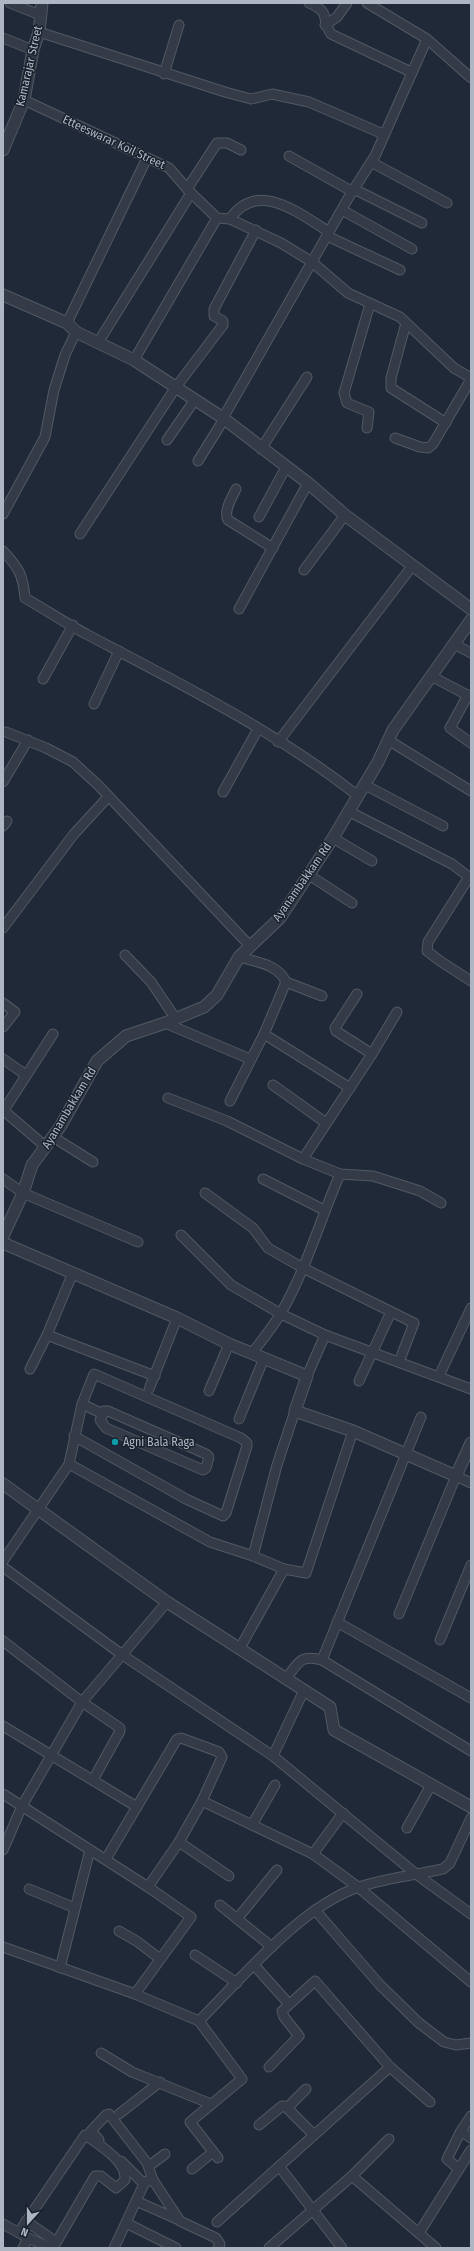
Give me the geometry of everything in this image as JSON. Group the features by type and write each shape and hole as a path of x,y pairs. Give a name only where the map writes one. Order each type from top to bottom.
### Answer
{"street":[{"path":"10,3 40,15"},
{"name":"Kamarajar Street","path":"3,150 6,133 24,100 33,50 39,32 42,3"},
{"path":"309,3 321,8 326,15 325,25 331,34 411,72"},
{"path":"325,25 337,17 348,3"},
{"path":"366,3 427,39 471,78"},
{"path":"164,74 179,25"},
{"path":"39,32 164,74 251,99 272,94 309,102 383,134"},
{"path":"3,38 33,50"},
{"path":"198,461 257,362 353,190 371,162 427,39"},
{"name":"Etteeswarar Koil Street","path":"24,100 169,168 189,191 217,218"},
{"path":"99,342 217,143 227,143 241,150"},
{"path":"289,156 353,190 422,223"},
{"path":"67,323 147,158"},
{"path":"371,162 447,203"},
{"path":"230,219 238,208 244,203 261,199 299,213 328,234 400,270"},
{"path":"342,210 412,249"},
{"path":"134,360 217,218 230,219 281,243 312,262 348,293 400,317 454,368 471,378 446,423 428,448 420,448 395,438"},
{"path":"80,534 176,387 223,325 223,321 214,316 214,309 256,230"},
{"path":"3,295 67,323 76,332 134,360 176,387 194,401 223,419 308,483 345,515 471,609"},
{"path":"367,428 369,412 348,403 344,393 370,304"},
{"path":"406,323 391,378 391,388 446,423"},
{"path":"3,514 45,437 54,390 65,355 76,332"},
{"path":"261,449 307,377"},
{"path":"167,440 194,401"},
{"path":"259,517 286,467"},
{"path":"239,609 308,483"},
{"path":"236,489 227,509 226,516 228,520 273,548"},
{"path":"304,570 345,515"},
{"path":"3,551 15,564 23,577 25,598 86,634 147,664 258,729 358,796"},
{"path":"278,742 413,565"},
{"name":"Ayanambakkam Rd","path":"3,1236 23,1193 32,1165 53,1137 97,1061 126,1036 165,1023 204,1007 217,995 239,957 280,918 333,838 365,785 378,762 392,730 471,620"},
{"path":"43,679 73,625"},
{"path":"454,644 471,653"},
{"path":"94,704 119,651"},
{"path":"431,676 469,696 450,728 471,743"},
{"path":"223,792 258,729"},
{"path":"6,732 28,740 73,762 250,946"},
{"path":"3,782 28,740"},
{"path":"388,740 471,791"},
{"path":"365,785 443,826"},
{"path":"3,928 74,834 108,797"},
{"path":"348,811 452,864 470,878 428,942 427,951 471,981"},
{"path":"333,838 372,861"},
{"path":"309,875 352,903"},
{"path":"125,955 151,982 176,1018"},
{"path":"239,957 273,967 283,976 286,982 322,996"},
{"path":"230,1102 250,1059 264,1034 286,982"},
{"path":"357,994 335,1028 336,1031 372,1054"},
{"path":"3,1004 15,1012 3,1027"},
{"path":"303,1159 372,1054 397,1012"},
{"path":"165,1023 250,1059"},
{"path":"46,1147 3,1110 52,1034"},
{"path":"264,1034 350,1088"},
{"path":"3,1059 26,1075"},
{"path":"273,1085 326,1123"},
{"path":"168,1098 226,1121 303,1159 340,1174 373,1176 420,1191 441,1203"},
{"path":"53,1137 93,1162"},
{"path":"252,1353 281,1314 303,1268 324,1210 340,1174"},
{"path":"3,1179 23,1193 138,1242"},
{"path":"263,1179 324,1210"},
{"path":"205,1193 253,1228 268,1248 303,1268 414,1323 399,1362"},
{"path":"181,1235 231,1285 281,1314 325,1335 471,1389"},
{"path":"3,1243 72,1275 177,1318 229,1344 307,1376"},
{"path":"30,1369 47,1335 72,1275"},
{"path":"439,1376 471,1308"},
{"path":"359,1381 391,1312"},
{"path":"149,1389 177,1318"},
{"path":"47,1335 155,1376"},
{"path":"253,1556 277,1465 307,1376 325,1335"},
{"path":"209,1391 229,1344"},
{"path":"239,1419 264,1358"},
{"path":"3,1561 38,1508 70,1464 74,1436 82,1404 94,1374 241,1438 247,1443 247,1446 226,1513 223,1516 186,1499 74,1436"},
{"path":"82,1404 103,1414"},
{"path":"104,1410 108,1411 206,1454 209,1457 206,1468 203,1470 106,1428 102,1425 100,1420 103,1414 104,1410"},
{"path":"295,1411 353,1431 471,1483"},
{"path":"322,1660 421,1417"},
{"path":"70,1464 210,1542 253,1556 284,1569 306,1573 353,1431"},
{"path":"399,1614 471,1443"},
{"path":"3,1484 167,1602 330,1707 334,1730 471,1807"},
{"path":"440,1640 471,1565"},
{"path":"3,1567 121,1654 273,1756 416,1874 471,1914"},
{"path":"240,1648 284,1569"},
{"path":"3,1850 22,1806 50,1755 82,1702 121,1654 167,1602"},
{"path":"338,1622 471,1698"},
{"path":"3,1641 82,1702 121,1729 93,1780"},
{"path":"286,1679 302,1660 310,1657 322,1660 471,1752"},
{"path":"273,1756 304,1690"},
{"path":"3,1726 137,1807"},
{"path":"106,1860 177,1739 181,1738 219,1752 222,1757 202,1801 179,1842 148,1887"},
{"path":"252,1825 275,1785"},
{"path":"407,1828 431,1785"},
{"path":"3,1794 148,1887 191,1917 135,1994"},
{"path":"202,1801 313,1854 358,1887 471,1982"},
{"path":"313,1854 343,1813"},
{"path":"198,2021 272,1947 315,1910 358,1887 443,1868 450,1863 471,1818"},
{"path":"179,1842 229,1876"},
{"path":"60,1968 90,1850"},
{"path":"237,1919 277,1870"},
{"path":"29,1889 75,1908"},
{"path":"220,1905 272,1947"},
{"path":"315,1910 380,1985 419,2023 444,2042 456,2045 471,2043"},
{"path":"118,1931 138,1942 160,1959"},
{"path":"3,1947 135,1994 198,2021 242,2079 190,2122 216,2155 192,2169"},
{"path":"195,1955 237,1983"},
{"path":"254,1965 289,2004"},
{"path":"269,2067 299,2036 282,2013 289,2004 314,1982 317,1982 390,2067 430,2102"},
{"path":"101,2053 132,2072 160,2082 211,2104"},
{"path":"217,2222 390,2067"},
{"path":"119,2114 160,2082"},
{"path":"288,2107 306,2089"},
{"path":"259,2125 282,2106 288,2107 314,2135"},
{"path":"144,2184 95,2136 92,2129 106,2115 109,2114 148,2166 153,2180 179,2220"},
{"path":"459,2169 447,2159 461,2131 471,2116"},
{"path":"461,2131 471,2138"},
{"path":"19,2232 85,2135 118,2161 125,2174 125,2180 116,2188 100,2176 95,2176 54,2246"},
{"path":"269,2248 312,2209 352,2176 389,2139"},
{"path":"419,2233 471,2150"},
{"path":"148,2166 165,2154"},
{"path":"279,2166 342,2248"},
{"path":"352,2176 436,2248"},
{"path":"114,2248 144,2184 147,2181 153,2180"},
{"path":"136,2201 216,2238 220,2244 218,2248"},
{"path":"26,2221 54,2246"},
{"path":"126,2223 176,2248"},
{"path":"3,2224 28,2238 54,2246"},
{"path":"23,2248 28,2238"}],"place":[{"name":"Agni Bala Raga","path":"115,1442"}]}
